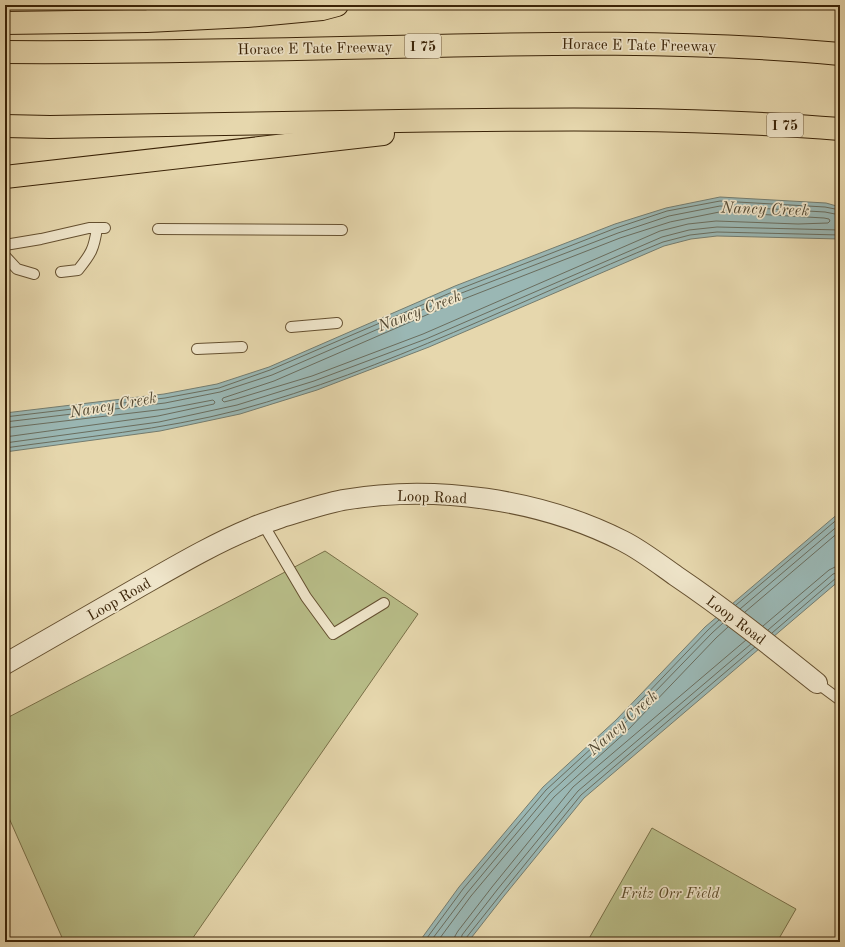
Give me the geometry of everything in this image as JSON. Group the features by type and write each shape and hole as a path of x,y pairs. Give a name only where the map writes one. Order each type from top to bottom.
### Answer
{"highway":[{"path":"5,23 147,21 247,16 322,9 337,5"},
{"name":"Horace E Tate Freeway","path":"5,52 138,52 576,43 723,46 840,54"},
{"path":"5,177 513,119"},
{"name":"I 75","path":"5,126 58,127 581,119 704,121 794,125 840,129"}],"street":[{"name":"Loop Road","path":"5,664 196,554 262,524 343,500 388,495 432,494 504,502 544,510 591,526 625,542 698,591 817,683"}],"lane":[{"path":"5,245 41,239 88,228 101,228 91,254 78,270 61,272"},
{"path":"158,229 342,230"},
{"path":"5,256 17,269 34,274"},
{"path":"291,327 337,323"},
{"path":"197,349 242,347"},
{"path":"262,524 306,597 334,634 384,603"},
{"name":"Loop Road","path":"817,683 840,700"}],"green space":[{"path":"325,551 418,614 190,942 64,942 5,809 5,719"},
{"name":"Fritz Orr Field","path":"652,828 796,909 777,942 587,942"}],"water":[{"name":"Nancy Creek","path":"720,197 826,203 840,207 840,239 717,236 691,239 664,246 429,347 317,390 240,414 160,431 5,452 5,413 164,394 217,384 269,367 455,286 615,224 666,208"},
{"name":"Nancy Creek","path":"840,512 840,580 584,798 468,942 419,942 459,887 543,787 616,720 705,627"}]}
